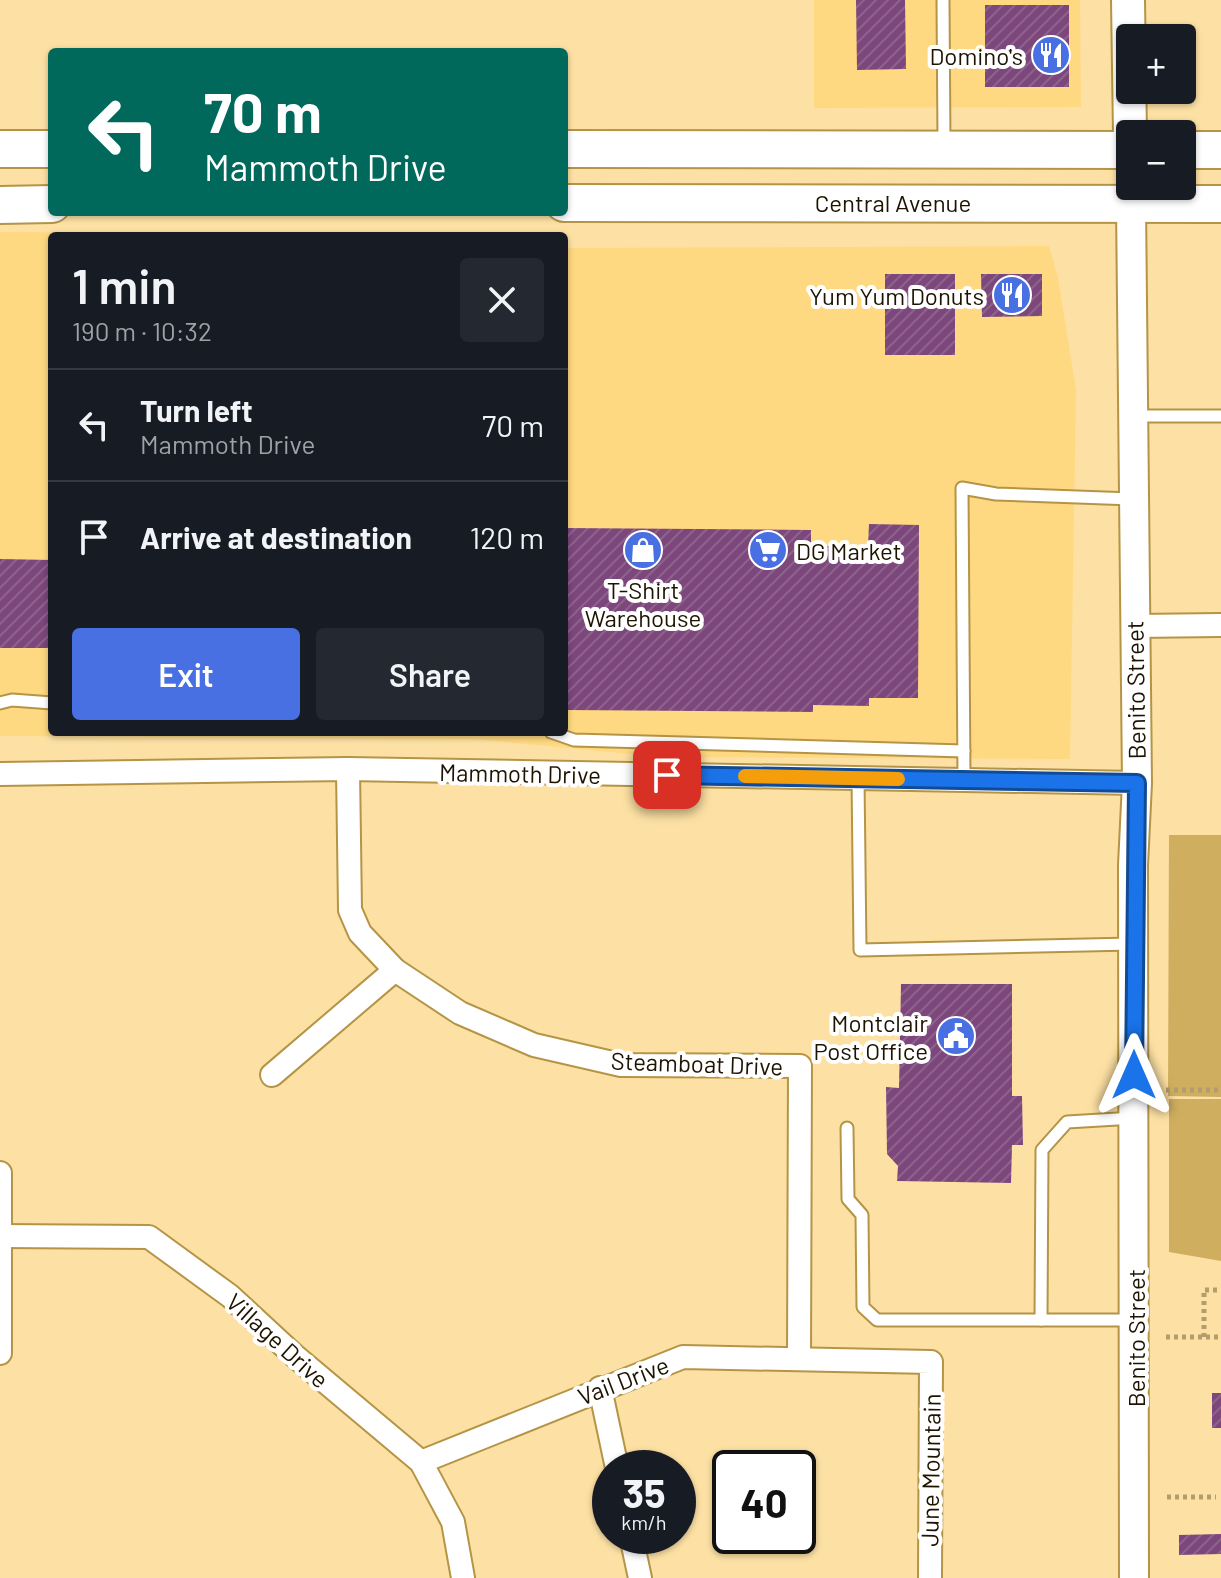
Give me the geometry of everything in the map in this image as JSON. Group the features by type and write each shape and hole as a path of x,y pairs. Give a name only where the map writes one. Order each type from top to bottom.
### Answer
{"main road":[{"path":"1128,0 1130,120"},
{"path":"0,149 48,149"},
{"path":"568,149 1116,150"},
{"path":"1196,150 1221,150"},
{"name":"Central Avenue","path":"568,203 1116,195"},
{"name":"Central Avenue","path":"1181,200 1221,204"},
{"path":"0,205 48,204"}],"street":[{"name":"Benito Street","path":"1131,200 1137,783 1133,944 1134,1578"},
{"path":"1134,626 1221,625"},
{"name":"Mammoth Drive","path":"0,774 348,769 1137,783"},
{"name":"Steamboat Drive","path":"348,769 350,910 360,933 395,970 460,1013 534,1045 621,1065 800,1066 799,1359"},
{"path":"272,1075 395,970"},
{"path":"0,1173 0,1353"},
{"name":"Village Drive","path":"1,1236 149,1237 230,1296 296,1357 421,1462 453,1522 463,1578"},
{"name":"Vail Drive","path":"421,1462 683,1357 931,1362"},
{"name":"June Mountain","path":"930,1578 931,1362"},
{"path":"600,1388 613,1450"},
{"path":"635,1554 640,1578"}],"lane":[{"path":"943,0 944,150"},
{"path":"1131,416 1221,416"},
{"path":"964,780 962,488 996,494 1132,499"},
{"path":"0,703 12,700 48,703"},
{"path":"562,736 574,740 964,751"},
{"path":"858,778 860,950 1133,944"},
{"path":"1041,1320 1042,1150 1067,1122 1134,1118"},
{"path":"847,1128 848,1199 862,1215 863,1307 877,1320 1135,1320"}],"path":[{"path":"1166,1090 1221,1090"},
{"path":"1204,1337 1204,1290 1218,1290"},
{"path":"1166,1337 1219,1337"},
{"path":"1167,1497 1216,1497"}],"shaded area":[{"path":"814,0 1080,0 1081,107 814,108"},
{"path":"0,232 48,232 48,736 568,736 568,248 1049,246 1058,278 1076,390 1070,759 662,757 473,739 0,736"},
{"path":"1169,835 1221,835 1221,1097 1168,1096"},
{"path":"1169,1099 1221,1099 1221,1261 1169,1252"}],"building":[{"path":"856,0 905,0 906,69 857,70"},
{"path":"985,5 1069,5 1069,87 985,87"},
{"path":"885,274 955,274 955,355 885,355"},
{"name":"Yum Yum Donuts","path":"981,274 1042,274 1042,316 982,317"},
{"path":"869,524 919,525 918,698 869,698 869,706 813,705 813,712 568,710 568,528 811,530 811,546 868,546"},
{"path":"0,559 48,560 48,648 0,648"},
{"name":"Montclair Post Office","path":"901,984 1012,984 1012,1096 1022,1096 1023,1145 1012,1145 1011,1183 897,1181 898,1166 887,1154 886,1087 899,1088"},
{"path":"1212,1393 1221,1393 1221,1428 1212,1428"},
{"path":"1221,1534 1221,1554 1179,1555 1179,1535"}],"slow traffic":[{"path":"745,776 898,779"}],"place":[{"name":"Domino's","path":"1051,55"},
{"name":"Yum Yum Donuts","path":"1012,295"},
{"name":"T-Shirt Warehouse","path":"643,550"},
{"name":"DG Market","path":"768,550"},
{"name":"Montclair Post Office","path":"956,1036"}],"route":[{"path":"667,775 1137,783 1133,865 1134,1075"}]}
